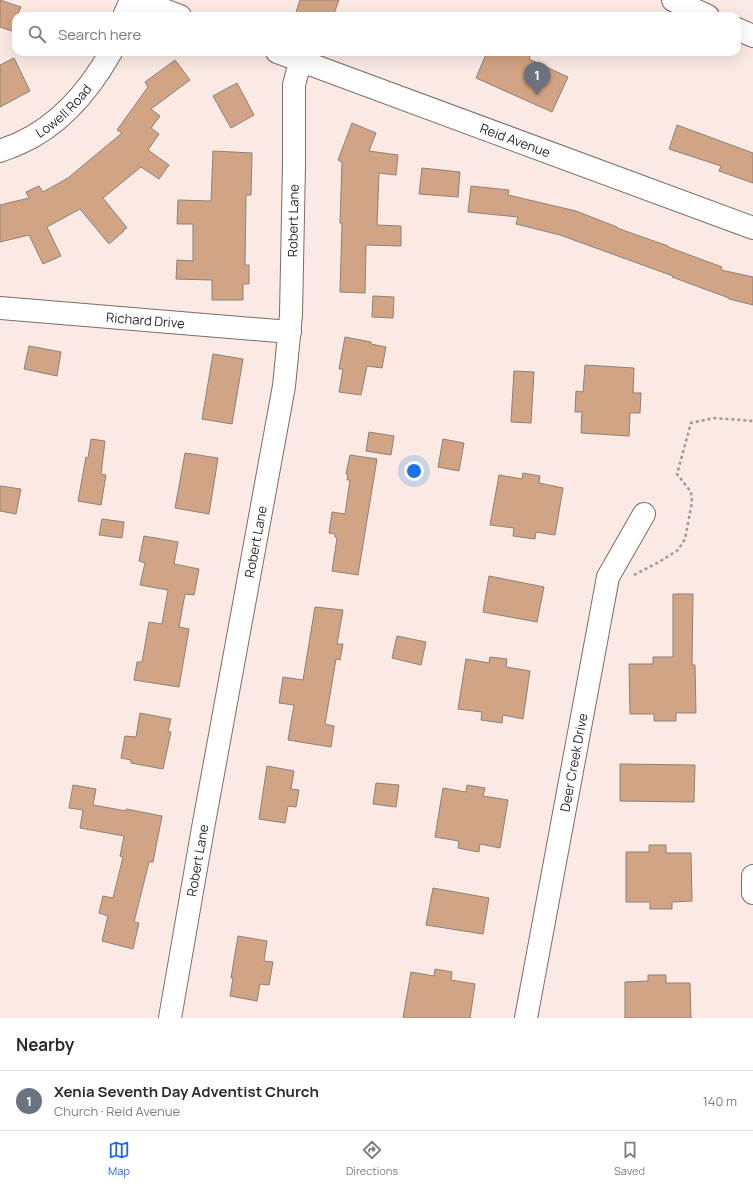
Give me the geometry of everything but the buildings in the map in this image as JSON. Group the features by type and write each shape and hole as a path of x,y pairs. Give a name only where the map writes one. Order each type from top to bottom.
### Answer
{"street":[{"path":"126,12 131,0"},
{"path":"137,0 169,12"},
{"path":"673,0 699,12"},
{"path":"741,31 753,36"},
{"name":"Lowell Road","path":"0,151 32,137 51,124 71,107 87,89 101,70 109,56"},
{"name":"Reid Avenue","path":"287,56 753,228"},
{"name":"Robert Lane","path":"170,1018 284,386 291,323 294,85 297,73 303,62"},
{"name":"Richard Drive","path":"0,308 291,323"},
{"name":"Deer Creek Drive","path":"526,1018 608,577 644,514"},
{"path":"753,876 753,894"}],"path":[{"path":"628,578 678,550 685,539 692,502 691,492 677,474 691,423 714,418 753,421"}],"place":[{"name":"Xenia Seventh Day Adventist Church","path":"537,95"}]}
